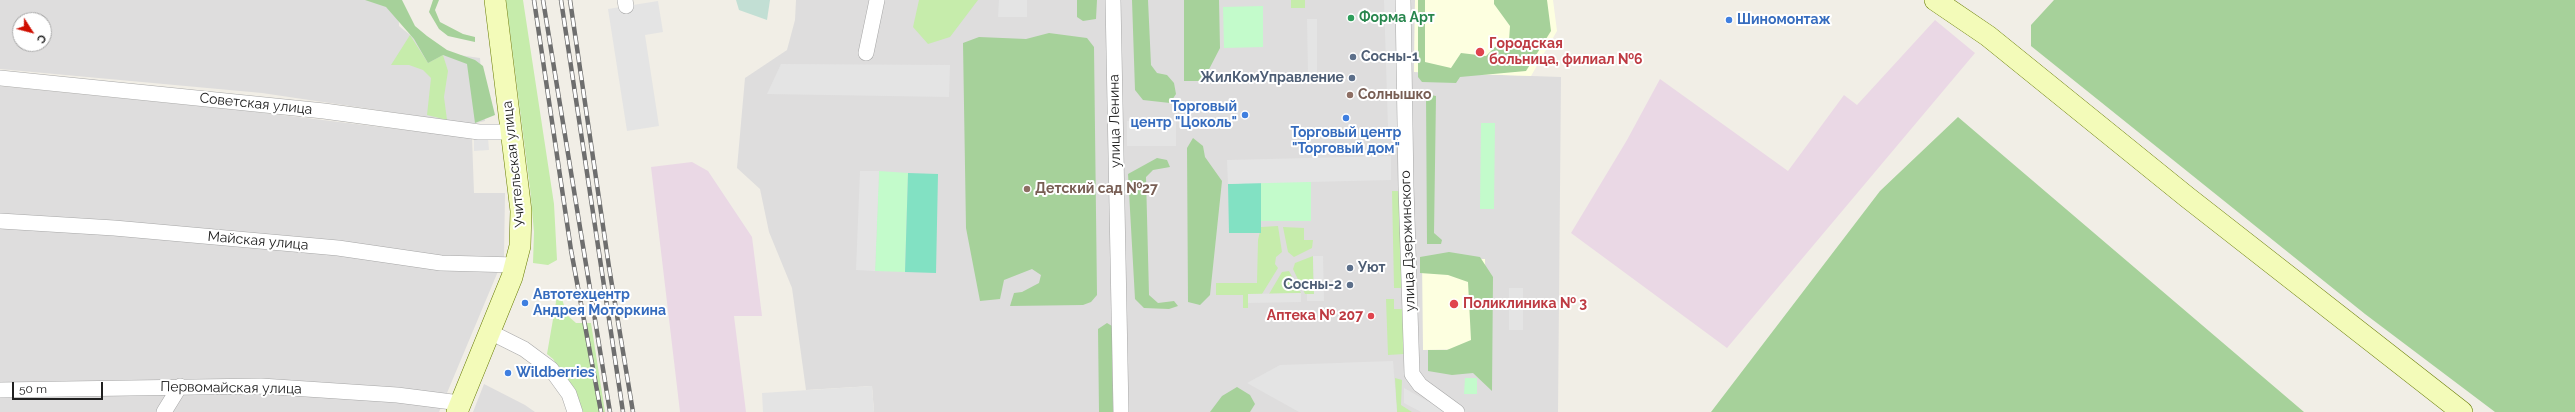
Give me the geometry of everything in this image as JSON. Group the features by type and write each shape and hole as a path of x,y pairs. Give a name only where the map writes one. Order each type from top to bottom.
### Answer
{"main road":[{"name":"Учительская улица","path":"458,407 490,332 516,265 520,246 521,211 495,0"},
{"path":"1935,0 1988,35"},
{"path":"1950,0 1988,35 2187,197 2462,412"}],"street":[{"path":"866,53 877,0"},
{"name":"улица Ленина","path":"1113,0 1121,412"},
{"name":"улица Дзержинского","path":"1403,0 1406,187 1412,374 1420,385 1457,412"},
{"name":"Советская улица","path":"0,78 324,111 479,132 512,132"},
{"name":"Майская улица","path":"0,220 114,228 316,246 441,263 516,265"},
{"path":"490,332 524,349 551,370 569,394 576,412"},
{"path":"164,412 180,386"},
{"name":"Первомайская улица","path":"0,390 180,386 261,386 397,395 458,407"}],"shaded area":[{"path":"0,0 398,0 399,26 430,51 480,58 485,121 472,124 262,93 0,69"},
{"path":"736,0 770,0 767,20 739,10"},
{"path":"796,0 1415,0 1414,72 1561,77 1558,412 874,412 872,386 806,390 792,288 769,232 760,189 737,168 745,78 787,50 795,20"},
{"path":"999,0 1027,0 1027,17 998,17"},
{"path":"1384,0 1397,0 1400,128 1388,128"},
{"name":"Городская больница, филиал №6","path":"1415,0 1553,0 1557,31 1531,76 1414,72"},
{"path":"658,1 663,32 645,35 659,126 627,131 608,9"},
{"path":"1307,19 1317,19 1317,73 1308,73"},
{"path":"1935,20 1975,53 1727,348 1571,233 1627,140 1660,79 1788,171 1844,95 1857,105"},
{"path":"781,64 950,65 949,97 767,94"},
{"path":"0,86 248,111 472,138 474,193 505,193 504,257 439,412 0,412"},
{"path":"1127,121 1176,121 1176,146 1127,146"},
{"path":"488,138 489,150 474,151 474,139"},
{"path":"1391,156 1391,180 1228,184 1227,160"},
{"path":"692,162 708,171 752,237 762,316 734,316 746,412 680,412 651,167"},
{"path":"860,171 879,171 875,271 856,270"},
{"path":"1313,256 1323,256 1324,301 1307,301 1307,294 1314,294"},
{"name":"Поликлиника № 3","path":"1422,259 1485,259 1487,349 1423,350"},
{"path":"1509,288 1523,288 1523,330 1509,330"},
{"path":"1301,293 1301,302 1248,303 1248,294"},
{"path":"1393,361 1397,412 1299,412 1247,383 1280,365"},
{"path":"484,384 525,405 535,412 473,412"},
{"path":"872,386 874,412 763,412 762,393"},
{"path":"1404,388 1447,412 1421,412 1404,403"}],"green space":[{"path":"365,0 402,0 415,26 427,36 447,50 475,60 483,66 495,115 475,123 467,64 443,55 428,63 414,39 386,7"},
{"path":"433,0 439,0 435,10 440,22 463,34 475,37 475,42 448,36 439,29 429,12"},
{"path":"506,0 523,0 554,204 557,260 548,265 533,263 534,232 530,188"},
{"path":"919,0 978,0 950,37 928,44 913,27"},
{"path":"1077,0 1097,0 1096,19 1083,21 1077,17"},
{"path":"1132,0 1148,0 1151,65 1157,73 1167,75 1174,83 1176,94 1170,103 1143,100 1135,90"},
{"path":"1184,0 1219,0 1220,48 1203,81 1184,81"},
{"path":"1291,0 1305,0 1305,8 1291,8"},
{"path":"1418,0 1425,0 1425,62 1451,68 1461,53 1486,56 1496,46 1509,41 1510,26 1494,4 1494,0 1547,0 1551,31 1526,71 1460,77 1456,83 1422,82 1418,77"},
{"path":"2054,0 2575,0 2575,412 2495,412 2365,314 2031,46 2031,25"},
{"path":"1263,6 1263,47 1224,48 1223,7"},
{"name":"Детский сад №27","path":"1049,33 1087,38 1094,47 1097,295 1091,302 1083,305 1010,306 1014,293 1022,292 1039,283 1041,275 1032,269 1004,280 1000,299 980,301 966,228 963,43 979,37 1026,39"},
{"path":"410,35 428,63 443,55 448,71 444,97 447,120 427,115 431,78 423,70 409,65 391,65"},
{"path":"1426,94 1436,96 1434,233 1442,240 1441,244 1427,244"},
{"path":"1958,117 2304,412 1711,412 1880,191"},
{"path":"1481,123 1495,123 1494,209 1480,209"},
{"path":"1193,138 1203,146 1205,157 1222,181 1210,295 1200,305 1188,302 1187,148"},
{"path":"1157,158 1167,160 1170,167 1153,170 1146,177 1149,295 1158,303 1174,301 1178,306 1169,309 1144,308 1135,299 1128,174"},
{"path":"879,171 908,173 905,272 875,271"},
{"path":"908,173 938,174 936,273 905,272"},
{"path":"1311,181 1311,221 1261,221 1261,182"},
{"path":"1261,182 1261,233 1229,233 1228,184"},
{"path":"1392,191 1401,191 1404,288 1394,288"},
{"path":"1278,226 1282,252 1276,257 1275,264 1278,268 1262,294 1248,294 1248,308 1243,308 1243,295 1216,295 1216,283 1257,283 1258,240 1261,227"},
{"path":"1283,227 1304,228 1304,240 1313,240 1312,248 1294,257 1288,252"},
{"path":"1449,252 1480,257 1493,277 1492,391 1473,373 1452,375 1428,371 1428,350 1447,350 1471,340 1468,282 1448,275 1420,273 1420,257"},
{"path":"1313,256 1314,294 1305,294 1293,269 1295,263"},
{"path":"1289,271 1301,293 1269,294 1282,272"},
{"path":"554,294 562,299 567,315 576,323 591,323 605,412 582,412 576,394 553,359 547,354 556,302"},
{"path":"1386,299 1394,299 1394,309 1403,309 1404,354 1388,355"},
{"path":"1107,323 1112,326 1113,412 1099,412 1098,329"},
{"path":"1395,378 1402,380 1401,405 1412,412 1397,412"},
{"path":"1465,378 1477,378 1477,394 1464,394"},
{"path":"1237,387 1250,395 1255,404 1250,412 1210,412 1222,396"}],"railway":[{"path":"534,0 571,250 601,412"},
{"path":"543,0 610,412"},
{"path":"561,0 623,412"},
{"path":"570,0 609,267 633,412"}],"place":[{"name":"Форма Арт","path":"1351,18"},
{"name":"Шиномонтаж","path":"1729,20"},
{"name":"Городская больница, филиал №6","path":"1480,52"},
{"name":"Сосны-1","path":"1353,57"},
{"name":"ЖилКомУправление","path":"1352,78"},
{"name":"Солнышко","path":"1350,95"},
{"name":"Торговый центр \"Цоколь\"","path":"1245,115"},
{"name":"Торговый центр \"Торговый дом\"","path":"1346,118"},
{"name":"Детский сад №27","path":"1027,189"},
{"name":"Уют","path":"1350,268"},
{"name":"Сосны-2","path":"1350,285"},
{"name":"Автотехцентр Андрея Моторкина","path":"525,303"},
{"name":"Поликлиника № 3","path":"1454,304"},
{"name":"Аптека № 207","path":"1371,316"},
{"name":"Wildberries","path":"508,373"}]}
